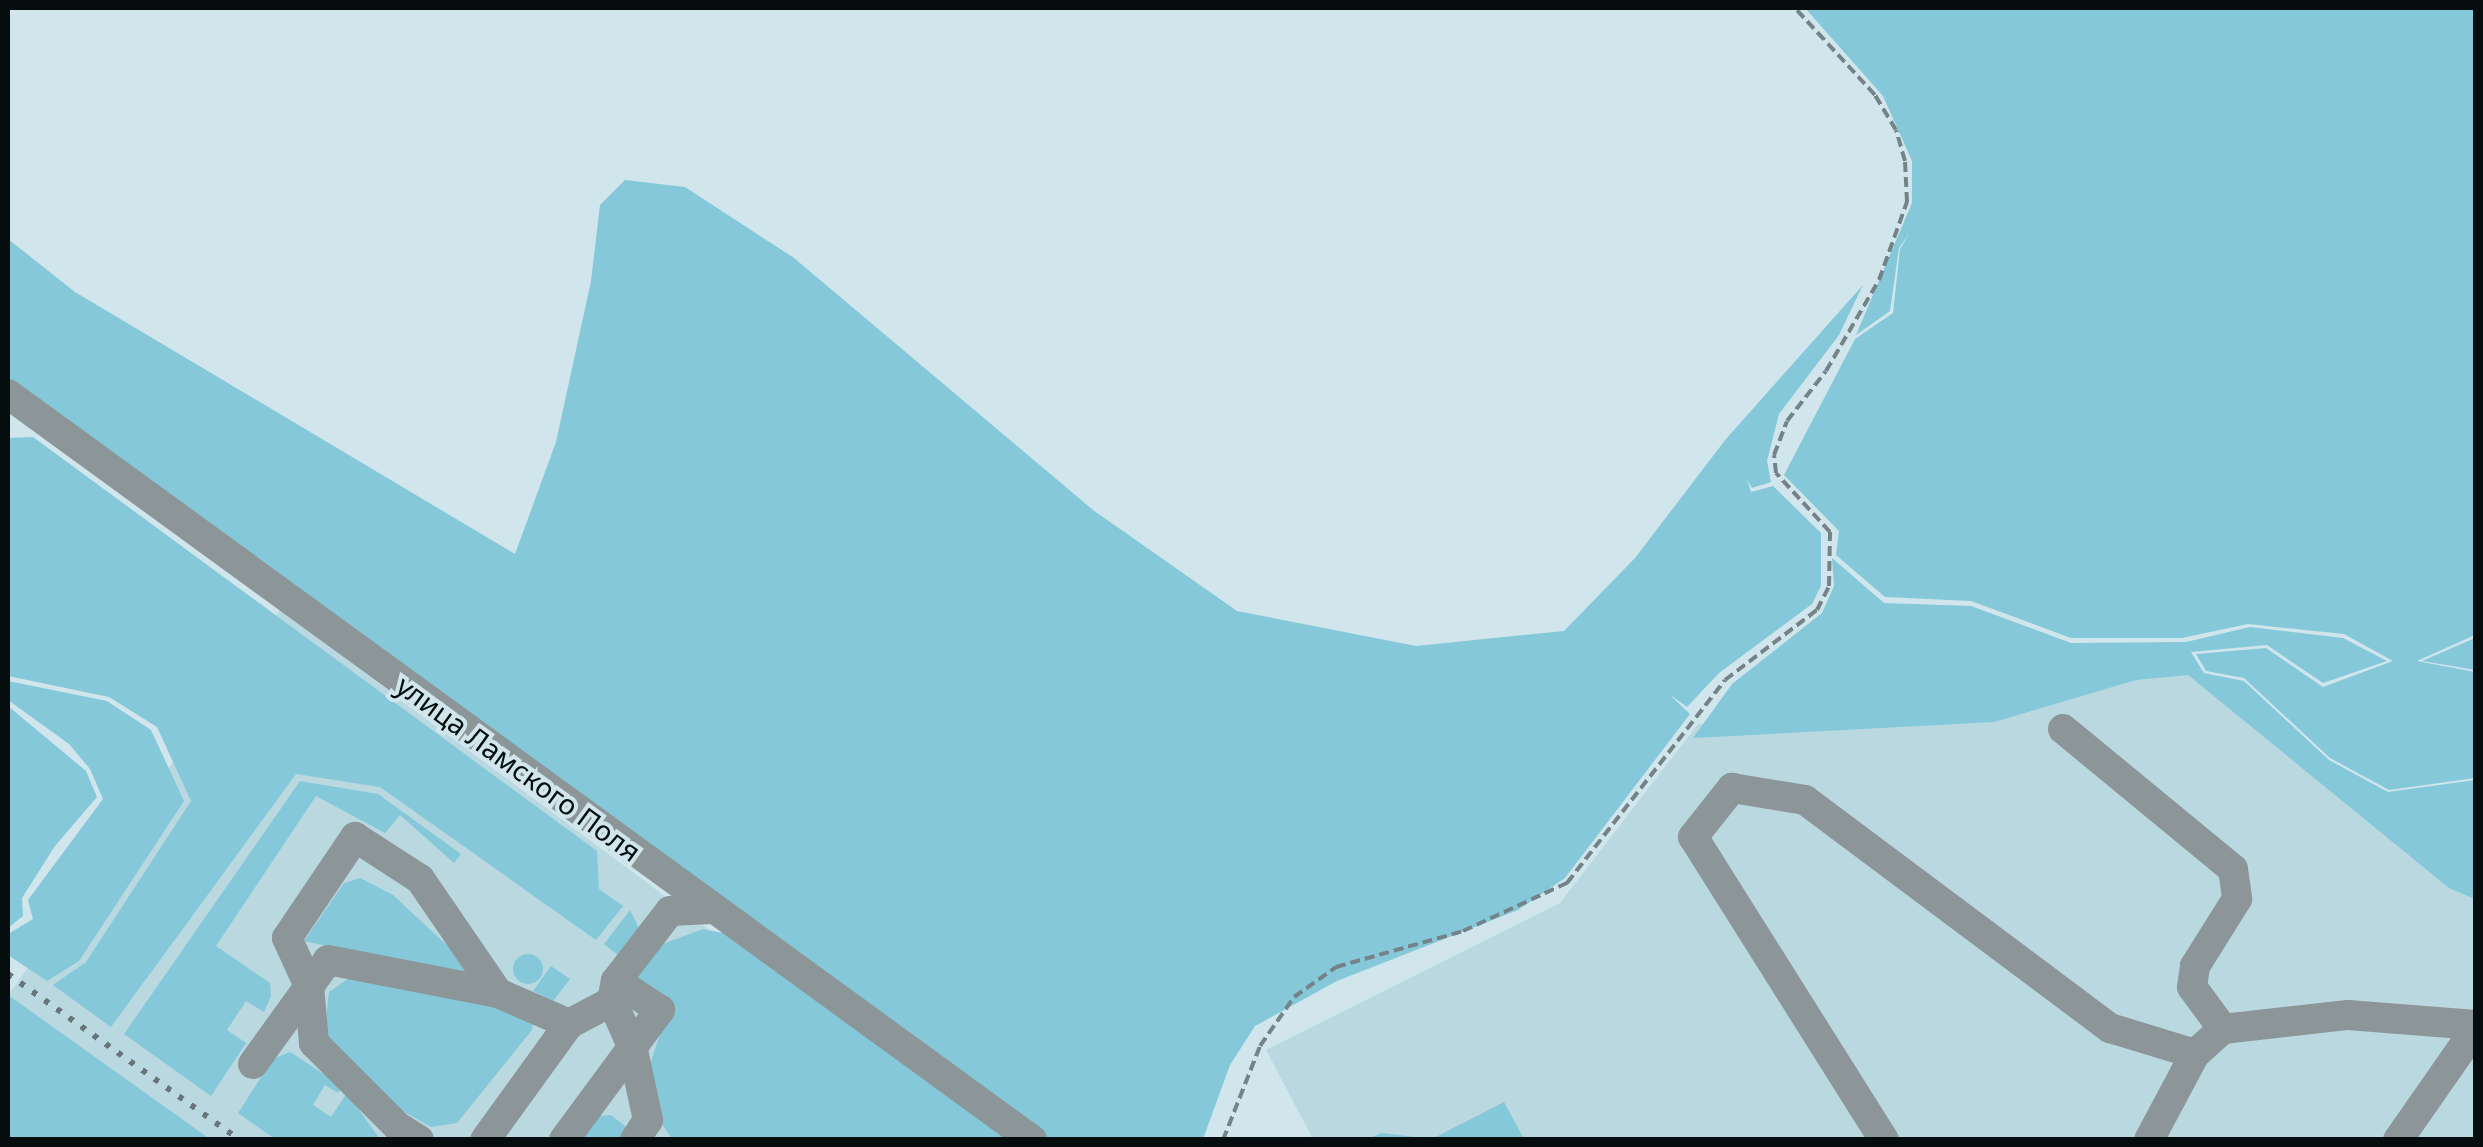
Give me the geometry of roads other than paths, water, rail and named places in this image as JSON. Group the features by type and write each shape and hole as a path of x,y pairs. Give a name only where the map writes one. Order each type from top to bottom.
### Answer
{"street":[{"name":"улица Ламского Поля","path":"8,394 1032,1140"},
{"path":"2063,729 2233,869 2237,898 2195,966 2192,987 2223,1030"},
{"path":"1884,1140 1693,836 1732,788 1805,800 2110,1028 2195,1054"},
{"path":"419,1140 314,1042 309,986 287,938 356,837 420,879 498,992"},
{"path":"485,1140 568,1024 614,991 670,911 712,908"},
{"path":"253,1064 328,960 498,992 568,1024"},
{"path":"564,1140 660,1010 614,991"},
{"path":"2149,1140 2195,1054 2223,1030 2348,1015 2476,1027 2398,1140"},
{"path":"632,1046 648,1120 634,1140"}],"railway":[{"path":"8,974 240,1140"}]}
